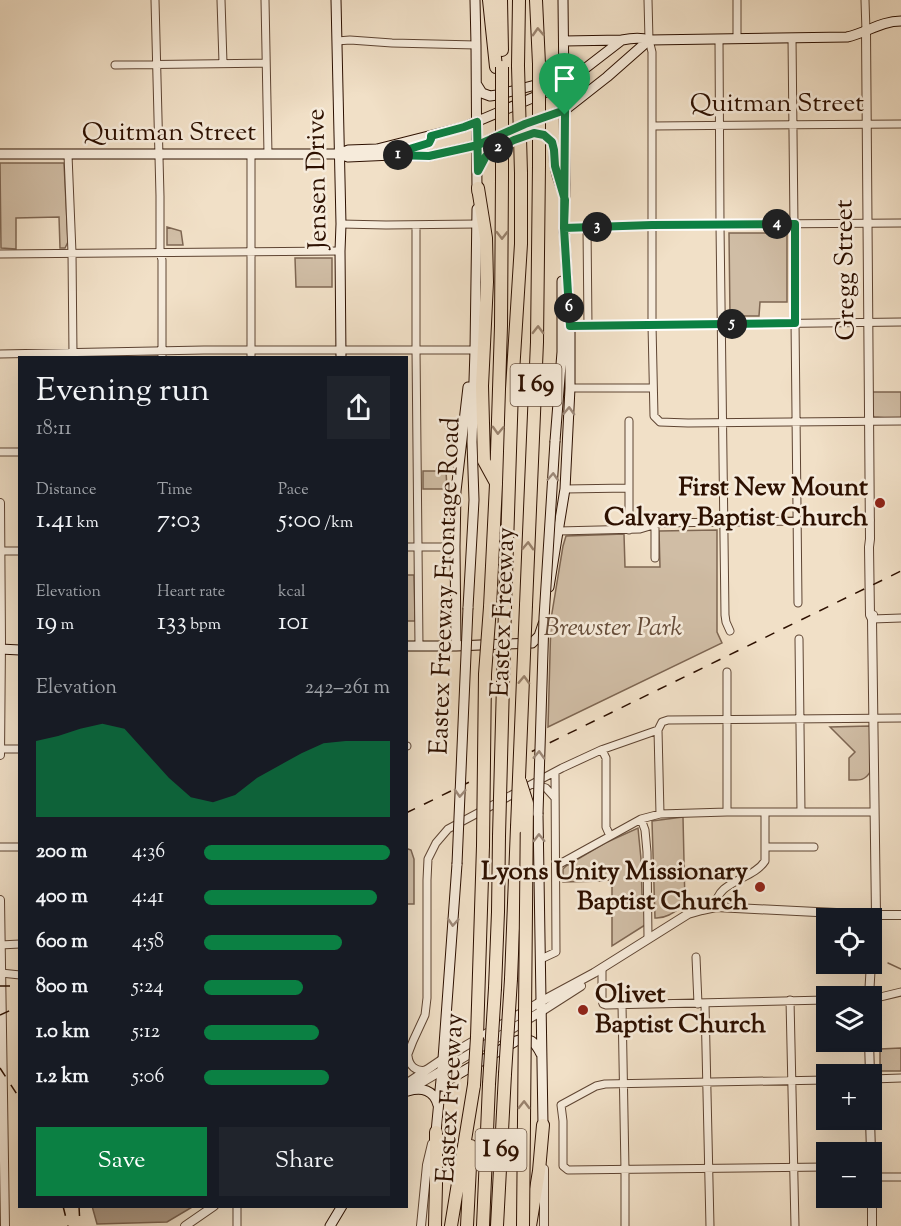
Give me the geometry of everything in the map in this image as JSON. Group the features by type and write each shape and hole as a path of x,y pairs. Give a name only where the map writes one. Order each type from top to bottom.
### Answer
{"highway":[{"path":"489,0 499,67"},
{"name":"Eastex Freeway","path":"467,1226 479,996 485,674 496,484 501,326 502,104 499,67 501,0"},
{"path":"483,1226 498,912 512,389 521,244 518,0"},
{"name":"Eastex Freeway","path":"497,1226 520,781 537,342 539,64 536,0"},
{"path":"478,188 486,238 487,282 482,386 484,461 496,484"},
{"path":"520,781 527,803 523,1226"},
{"path":"452,1226 474,1085"},
{"path":"530,1226 539,1171 543,1125"},
{"path":"435,1226 436,1132"}],"main road":[{"name":"Jensen Drive","path":"336,0 341,224 341,353"},
{"path":"456,646 456,491 471,360 475,350 478,145 474,0"},
{"path":"543,1125 538,814 544,618 562,352 565,200 563,0"},
{"path":"564,41 641,38 649,40 848,37 866,32 880,24 901,21"},
{"path":"625,40 631,45 631,55"},
{"name":"Quitman Street","path":"339,154 348,150 376,150 477,122 565,84 625,40"},
{"name":"Quitman Street","path":"0,154 429,156 478,145 525,124 565,110 649,40"},
{"path":"476,82 482,93 490,96 497,95 543,83 555,77 564,63"},
{"path":"478,171 486,156 492,151 534,133 544,135 552,142 555,166 565,200"},
{"path":"393,155 429,143 431,136"},
{"path":"408,646 532,643 543,624 565,489 570,388 570,326 564,228"},
{"name":"Eastex Freeway Frontage Road","path":"436,1132 457,864 474,500 472,442 475,350"},
{"path":"0,649 18,650"},
{"path":"440,1094 448,1080 516,1041 531,1040 543,1056"},
{"path":"408,1089 420,1088 430,1092 436,1098 438,1109"},
{"path":"330,1226 341,1208"}],"street":[{"path":"155,0 162,260 162,354"},
{"path":"221,0 223,63"},
{"path":"265,0 268,154"},
{"path":"648,0 649,40 652,52 653,126 653,388 654,410 657,419 660,422 901,421"},
{"path":"737,0 737,39"},
{"name":"Gregg Street","path":"865,0 867,322 876,908"},
{"path":"792,38 798,603"},
{"path":"719,39 724,522 726,618 730,631"},
{"path":"337,41 476,45"},
{"path":"115,65 266,63"},
{"name":"Quitman Street","path":"653,126 901,124"},
{"path":"68,155 73,355"},
{"path":"251,155 251,354"},
{"path":"564,228 901,223"},
{"path":"341,224 477,224"},
{"path":"416,225 419,646"},
{"path":"587,227 588,326"},
{"path":"0,254 340,250"},
{"path":"570,326 901,322"},
{"path":"0,354 251,354 475,350"},
{"path":"570,388 653,388"},
{"path":"629,421 629,530"},
{"path":"0,452 18,452"},
{"path":"565,489 629,488"},
{"path":"0,503 0,755"},
{"path":"558,531 629,530 660,523 870,520"},
{"path":"655,524 655,558"},
{"path":"408,547 455,547"},
{"path":"0,551 18,551"},
{"path":"872,619 901,618"},
{"path":"799,639 801,812"},
{"path":"727,672 727,812"},
{"path":"660,814 658,730 662,723 668,720 901,718"},
{"path":"408,1056 425,1015 428,859 436,843 448,829 555,772 601,750 658,730"},
{"path":"0,749 18,749"},
{"path":"601,750 606,758 606,827 610,836"},
{"path":"541,959 556,952 555,772"},
{"path":"533,784 546,788 555,798"},
{"path":"716,907 718,894 764,864 765,812"},
{"path":"556,866 641,819 660,814 874,812"},
{"path":"641,819 645,830 647,852 648,938"},
{"path":"0,847 18,847"},
{"path":"765,847 814,847"},
{"path":"0,900 5,1226"},
{"path":"408,1088 428,1069 443,1059 584,984 594,973 688,914 716,907 816,912"},
{"path":"882,915 901,915"},
{"path":"0,945 18,944"},
{"path":"696,957 706,1083 710,1226"},
{"path":"602,968 603,1004 606,1005 816,1000"},
{"path":"1,973 18,975"},
{"path":"882,995 901,992"},
{"path":"790,1000 795,1226"},
{"path":"622,1005 625,1226"},
{"path":"408,1088 442,1070 542,1006"},
{"path":"408,1060 416,1069 423,1071 428,1069"},
{"path":"882,1079 901,1078"},
{"path":"816,1080 605,1084 596,1086 561,1105 563,1166 568,1170 816,1167"},
{"path":"543,1125 544,1226"},
{"name":"Eastex Freeway Frontage Road","path":"421,1226 427,1165 436,1132"},
{"path":"882,1178 901,1177"},
{"path":"185,1226 211,1208"},
{"path":"237,1208 237,1226"},
{"path":"872,1208 872,1226"}],"green space":[{"path":"0,163 64,163 68,242 65,248 60,248 59,217 16,218 16,249 1,248"},
{"path":"167,227 181,231 183,245 167,245"},
{"path":"729,233 787,233 787,302 760,302 759,316 730,316"},
{"path":"295,258 332,258 332,287 296,287"},
{"path":"871,392 901,392 901,419 874,417"},
{"path":"423,471 446,471 447,489 423,489"},
{"name":"Brewster Park","path":"717,530 717,632 722,643 548,727 551,619 566,536 624,534 625,567 660,567 659,531"},
{"path":"408,575 414,575 415,621 408,621"},
{"path":"870,726 870,772 859,780 849,780 849,758 855,752 830,727"},
{"path":"683,817 685,905 667,916 655,918 652,821"},
{"path":"638,828 645,925 612,946 612,881 603,877 603,881 563,882 563,869 605,843"},
{"path":"408,849 411,850 414,859 414,904 408,904"},
{"path":"901,1048 901,1071 882,1071 880,1052 882,1049"}],"shaded area":[{"path":"93,1208 191,1208 167,1222 97,1224"}],"waterway":[{"path":"888,963 901,969"}],"railway":[{"path":"408,812 901,571"},
{"path":"0,986 18,986"},
{"path":"0,1015 18,1007"},
{"path":"0,1068 18,1096"},
{"path":"64,1208 68,1226"},
{"path":"79,1208 80,1226"}],"place":[{"name":"First New Mount Calvary Baptist Church","path":"880,503"},
{"name":"Lyons Unity Missionary Baptist Church","path":"760,887"},
{"name":"Olivet Baptist Church","path":"583,1010"}],"route":[{"path":"565,115 565,110 525,124 478,145 441,154 393,155 429,143 431,136 477,122 478,145 478,171 486,156 514,140 534,133 544,135 552,142 555,166 565,200 564,228 795,224 795,323 570,326 564,228 565,200 565,115"}]}
